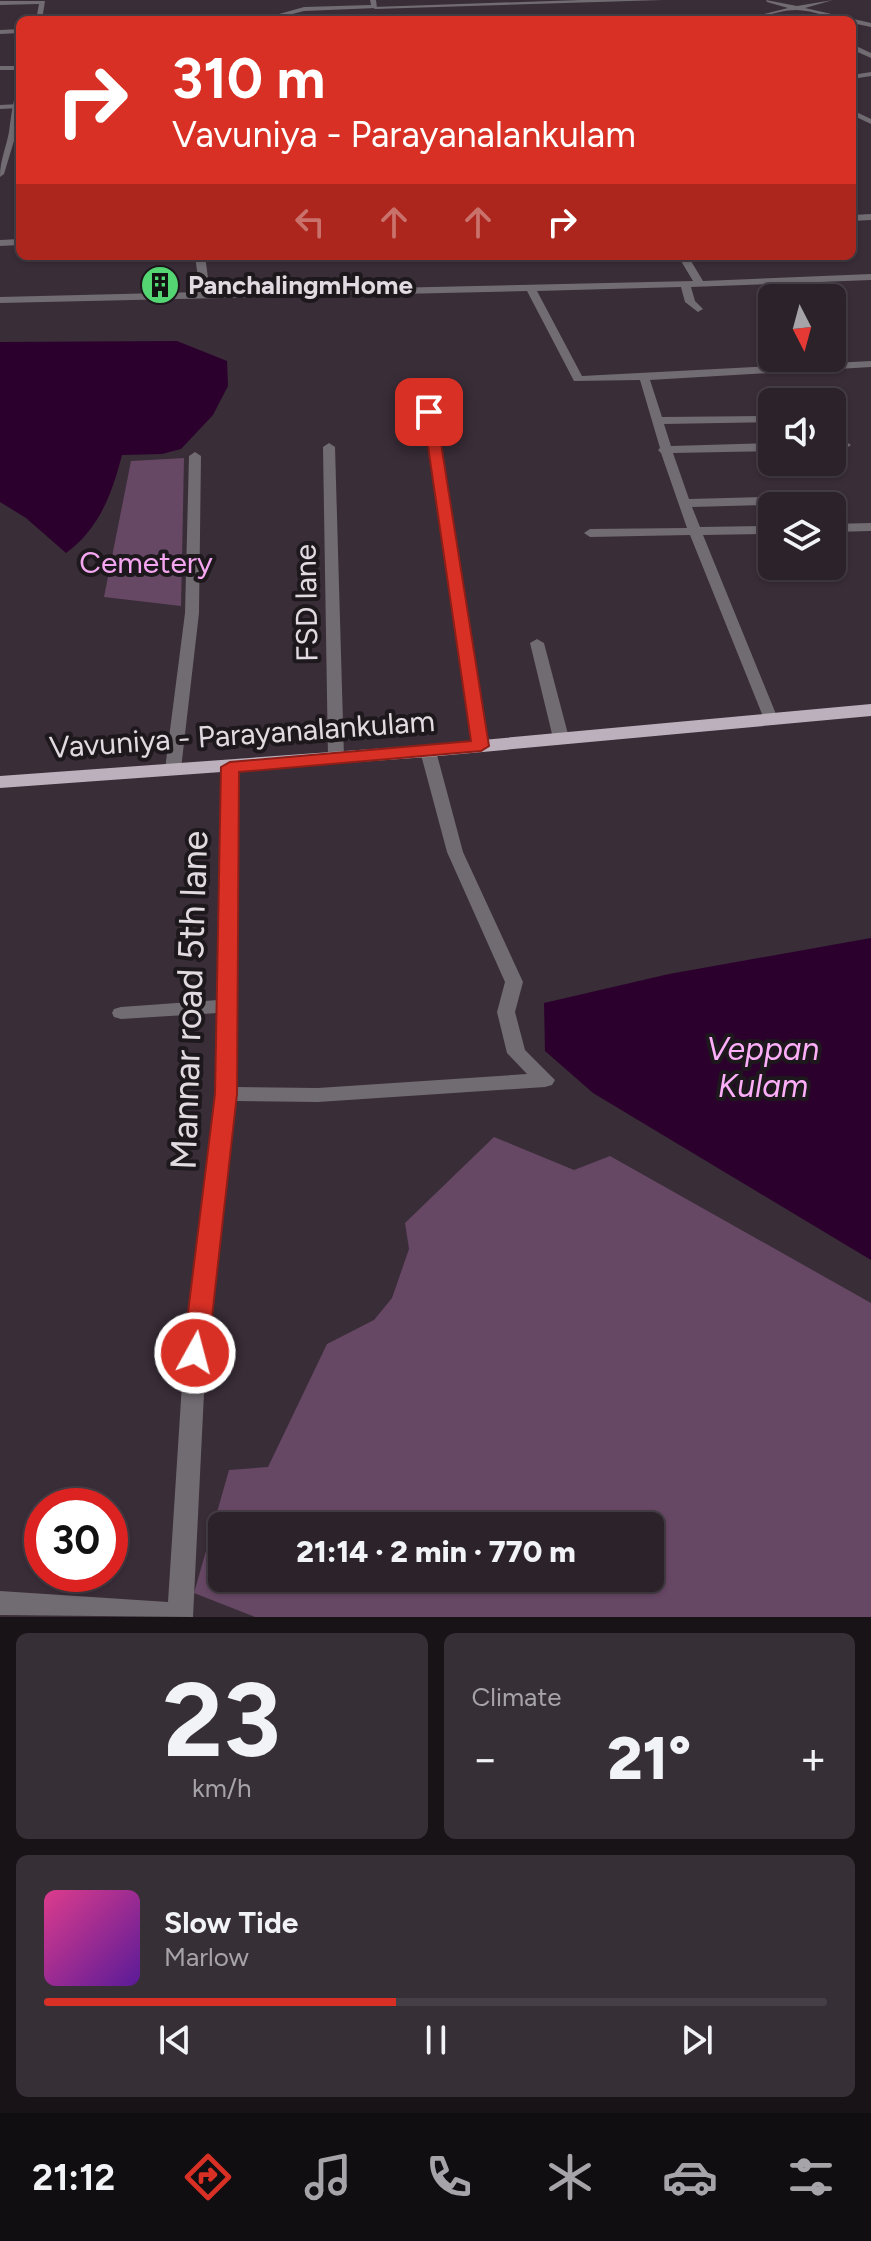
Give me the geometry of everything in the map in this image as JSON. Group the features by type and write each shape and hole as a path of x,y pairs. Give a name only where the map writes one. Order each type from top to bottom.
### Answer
{"highway":[{"name":"Vavuniya - Parayanalankulam","path":"0,782 428,751 871,710"}],"street":[{"path":"277,16 304,9 374,3 660,0"},
{"path":"760,16 830,0"},
{"path":"0,3 44,1"},
{"path":"769,1 829,16"},
{"path":"516,3 529,14"},
{"path":"856,48 871,56"},
{"path":"0,174 16,116"},
{"path":"201,260 205,294"},
{"path":"445,260 455,289"},
{"path":"685,260 700,284"},
{"path":"0,300 700,284 871,277"},
{"path":"685,284 690,302 698,309"},
{"path":"530,287 578,379 871,364"},
{"path":"644,377 664,450 694,533 771,719"},
{"path":"426,389 481,746"},
{"path":"656,421 758,419"},
{"name":"FSD lane","path":"329,447 336,758"},
{"path":"664,450 758,447"},
{"path":"173,769 192,613 195,456"},
{"path":"684,503 758,501"},
{"path":"846,528 871,527"},
{"path":"590,533 758,531"},
{"path":"537,643 561,738"},
{"path":"226,1094 318,1095 545,1080 516,1053 506,1012 514,982 455,852 428,751"},
{"name":"Mannar road 5th lane","path":"180,1616 195,1353 226,1094 230,767"},
{"path":"121,1013 228,1006"},
{"path":"0,1603 180,1616"}],"green space":[{"name":"Cemetery","path":"184,458 181,606 104,597 131,461"},
{"path":"494,1137 574,1170 610,1156 871,1303 871,1617 255,1617 194,1593 208,1544 208,1592 664,1592 664,1512 217,1512 229,1470 268,1467 327,1344 374,1320 392,1298 409,1249 405,1223"}],"water":[{"path":"177,341 227,361 228,386 213,415 181,449 162,454 122,455 103,510 87,533 66,553 26,518 0,502 0,342"},
{"name":"Veppan Kulam","path":"871,938 871,1260 593,1093 545,1051 544,1003 669,974"}],"place":[{"name":"PanchalingmHome","path":"160,285"}],"route":[{"path":"195,1353 226,1094 230,767 481,746 429,412"}]}
